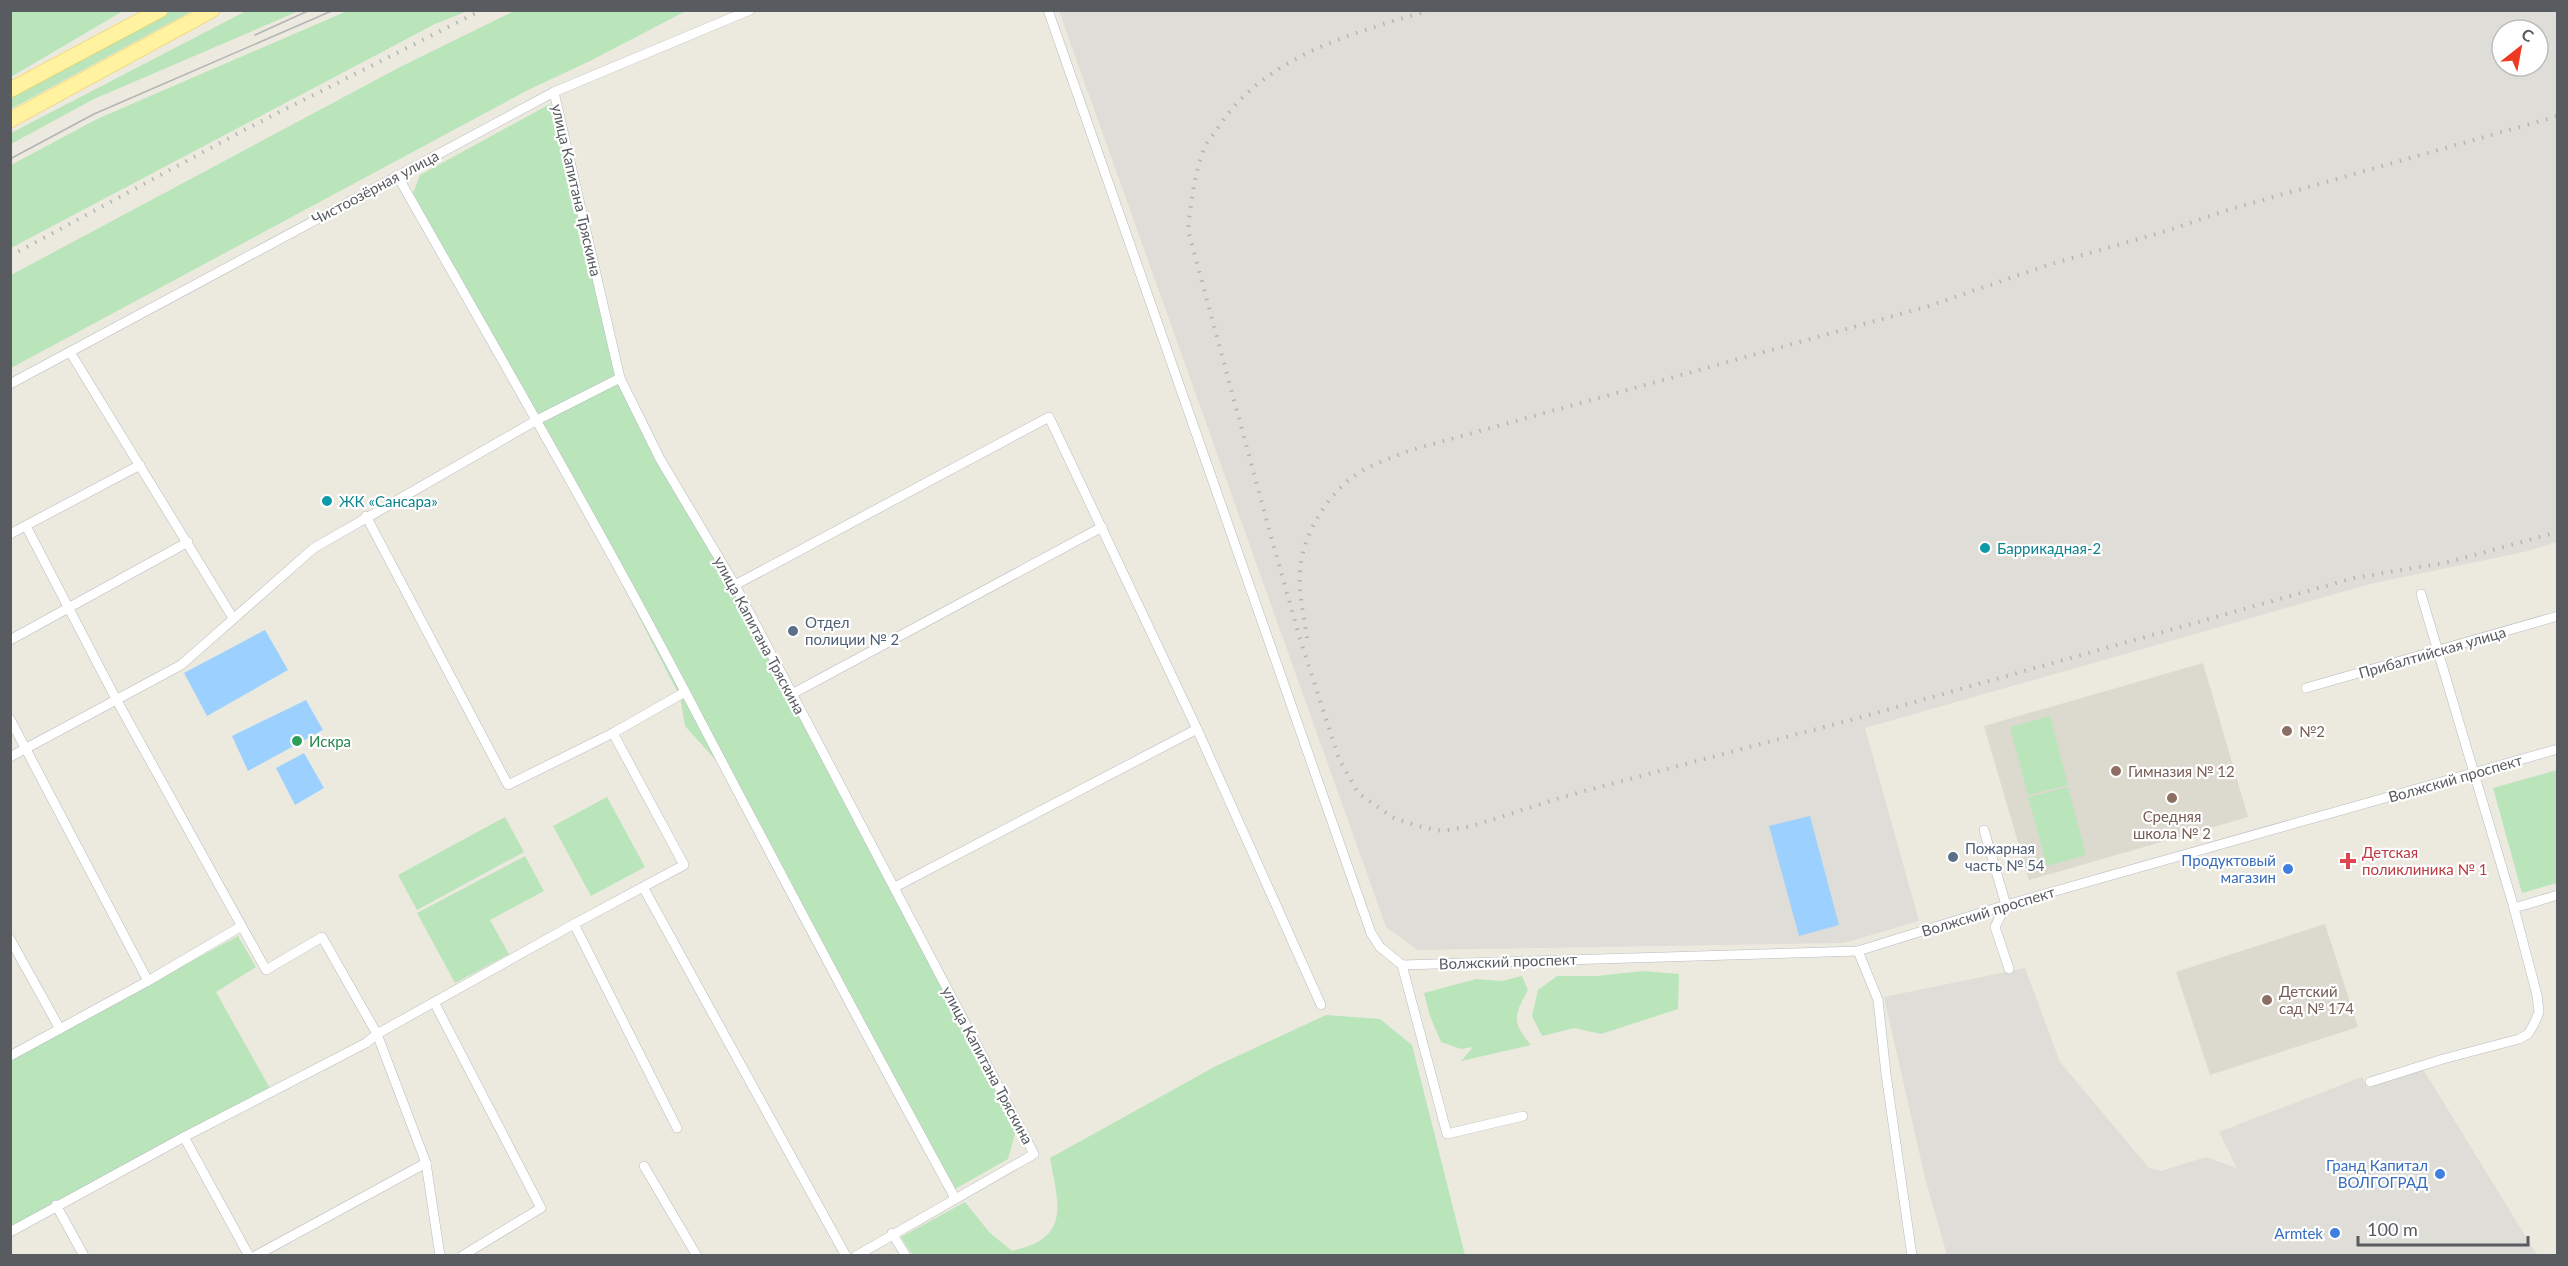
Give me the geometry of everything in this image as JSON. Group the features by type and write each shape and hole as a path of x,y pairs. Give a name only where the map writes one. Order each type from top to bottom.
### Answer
{"main road":[{"path":"10,90 160,10"},
{"path":"10,120 212,10"}],"street":[{"name":"Чистоозёрная улица","path":"10,384 554,92 750,10"},
{"path":"1048,10 1371,933 1380,947 1402,965 1447,1134 1523,1116"},
{"name":"улица Капитана Тряскина","path":"554,92 620,378 660,459 735,585 1034,1154 955,1198"},
{"path":"397,175 537,420 685,692 854,1014 955,1198 856,1256"},
{"path":"70,352 233,618"},
{"path":"10,757 181,665 314,548 366,516 537,420 620,378"},
{"path":"735,585 1049,417 1197,729 1321,1005"},
{"path":"10,534 140,465"},
{"path":"366,516 508,785 613,733 685,692"},
{"path":"26,526 116,699 240,927 266,970 322,937 377,1034 426,1163 440,1256"},
{"path":"792,694 1102,527"},
{"path":"10,640 188,542"},
{"path":"2370,1082 2528,1034 2540,1012 2514,908 2421,594"},
{"name":"Прибалтийская улица","path":"2306,688 2558,616"},
{"path":"10,719 148,981"},
{"path":"895,887 1197,729"},
{"path":"10,1232 184,1137 366,1043 377,1034 434,1002 684,865 613,733"},
{"name":"Волжский проспект","path":"1402,965 1858,951 2006,904 2558,749"},
{"path":"1984,830 2006,904 1995,927 2009,969"},
{"path":"643,887 846,1256"},
{"path":"2514,908 2558,895"},
{"path":"574,924 677,1128"},
{"path":"10,1056 148,981 240,927"},
{"path":"10,939 60,1029"},
{"path":"1858,951 1878,1000 1886,1074 1912,1256"},
{"path":"434,1002 541,1208 462,1256"},
{"path":"184,1137 249,1256"},
{"path":"255,1256 426,1163"},
{"path":"644,1166 697,1256"},
{"path":"56,1205 84,1256"},
{"path":"892,1233 906,1256"}],"shaded area":[{"path":"1059,11 2557,11 2557,542 2524,552 2370,584 1865,728 1919,921 1844,943 1418,950 1386,927"},
{"name":"Гимназия № 12","path":"2203,663 2248,817 2029,880 1984,726"},
{"name":"Детский сад № 174","path":"2325,924 2358,1027 2210,1075 2176,972"},
{"path":"2025,968 2060,1062 2149,1168 2161,1171 2206,1157 2237,1168 2219,1132 2362,1077 2367,1088 2423,1069 2537,1255 1947,1255 1925,1178 1884,997"}],"green space":[{"path":"11,10 123,10 123,11 11,77"},
{"path":"171,11 192,11 11,109 10,97"},
{"path":"246,11 299,11 94,99 11,144 11,133"},
{"path":"347,11 468,11 435,24 11,248 11,165 97,119"},
{"path":"514,11 686,11 528,90 11,368 11,275 402,66"},
{"path":"550,104 617,380 733,587 1017,1127 1008,1159 955,1189 731,777 685,726 680,697 540,424 411,198 420,175"},
{"path":"2050,716 2068,785 2028,795 2010,727"},
{"path":"2557,770 2557,883 2522,893 2493,788"},
{"path":"2068,787 2086,855 2047,866 2028,797"},
{"path":"607,797 645,867 591,896 553,826"},
{"path":"505,817 524,852 417,910 398,875"},
{"path":"525,856 544,891 490,920 509,954 455,983 417,913"},
{"path":"238,936 256,967 216,992 271,1090 11,1229 11,1059"},
{"path":"1643,971 1679,974 1678,1009 1601,1034 1574,1028 1542,1036 1532,1016 1538,990 1557,976 1596,976"},
{"path":"1522,976 1528,990 1517,1018 1520,1030 1531,1045 1461,1061 1473,1047 1461,1049 1441,1042 1430,1016 1424,993 1476,979 1502,981"},
{"path":"1326,1015 1380,1019 1412,1045 1465,1255 913,1256 901,1237 965,1202 990,1233 1012,1251 1031,1245 1044,1237 1052,1228 1056,1217 1056,1190 1050,1158 1216,1066"}],"water":[{"path":"265,630 288,670 207,716 184,673"},
{"name":"Искра","path":"306,700 323,730 248,771 232,736"},
{"name":"Искра","path":"304,753 324,788 295,805 276,768"},
{"path":"1810,816 1839,925 1799,936 1769,826"}],"tram line":[{"path":"255,35 310,10"},
{"path":"10,159 94,114 334,10"}],"railway":[{"path":"10,256 244,130 482,10"},
{"path":"1430,10 1370,28 1313,50 1286,64 1261,81 1239,102 1204,149 1195,179 1188,230 1300,639 1339,759 1358,793 1392,817 1417,826 1442,831 1472,826 1566,796 1858,718 2354,578 2449,562 2558,532"},
{"path":"1307,638 1300,579 1305,544 1316,520 1332,497 1356,474 1378,463 1408,451 1929,306 2051,264 2163,232 2231,209 2558,116"}],"place":[{"name":"ЖК «Сансара»","path":"327,501"},
{"name":"Баррикадная-2","path":"1985,548"},
{"name":"Отдел полиции № 2","path":"793,631"},
{"name":"№2","path":"2287,731"},
{"name":"Искра","path":"297,741"},
{"name":"Гимназия № 12","path":"2116,771"},
{"name":"Средняя школа № 2","path":"2172,798"},
{"name":"Пожарная часть № 54","path":"1953,857"},
{"name":"Детская поликлиника № 1","path":"2348,861"},
{"name":"Продуктовый магазин","path":"2288,869"},
{"name":"Детский сад № 174","path":"2267,1000"},
{"name":"Гранд Капитал ВОЛГОГРАД","path":"2440,1174"},
{"name":"Armtek","path":"2335,1233"}]}
